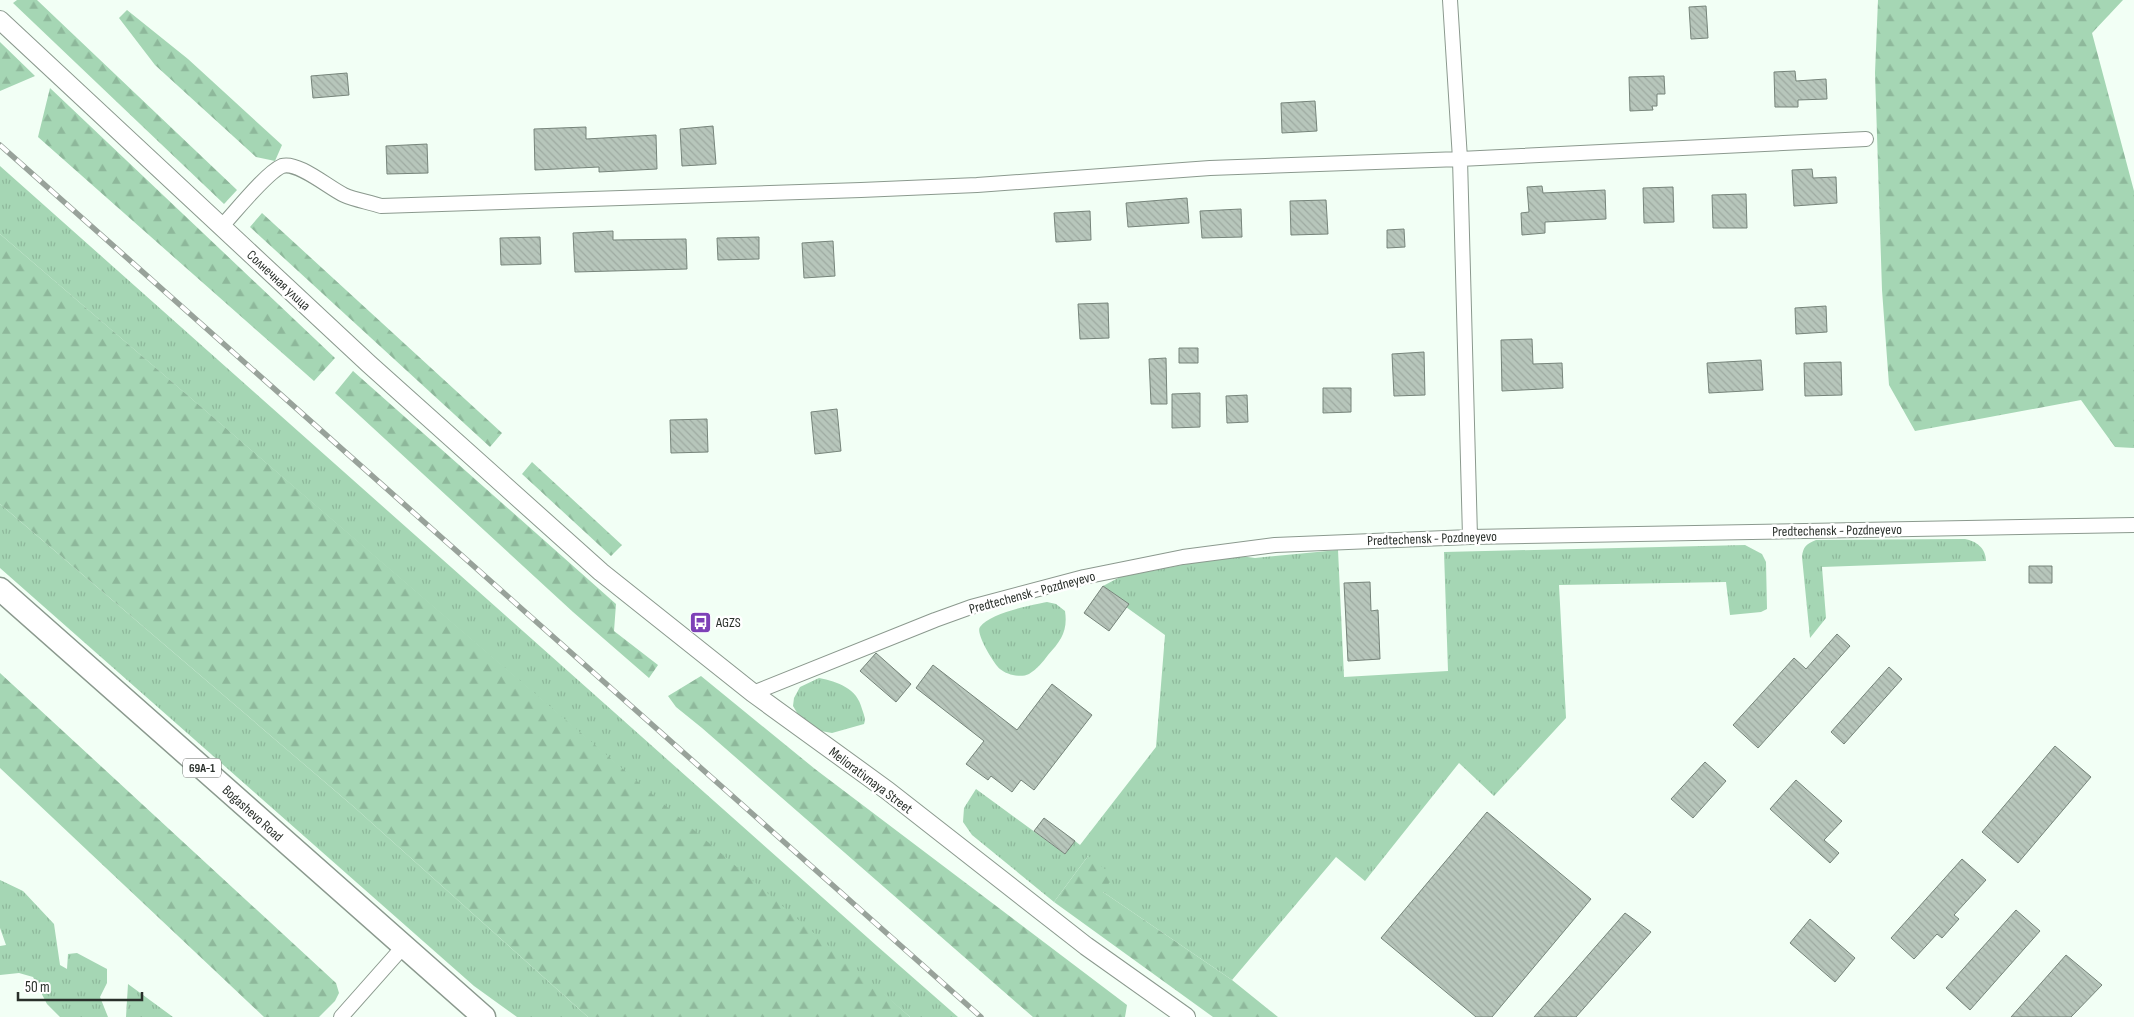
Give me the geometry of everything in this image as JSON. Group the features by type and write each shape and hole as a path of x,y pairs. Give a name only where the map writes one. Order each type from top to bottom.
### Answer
{"main road":[{"name":"Bogashevo Road","path":"0,589 474,1012"}],"street":[{"path":"1450,0 1460,159 1470,537"},
{"name":"Солнечная улица","path":"0,20 376,370 561,537"},
{"path":"222,226 273,172 284,166 292,166 305,172 344,195 380,206 871,190 977,185 1210,168 1460,159 1866,139"},
{"name":"Predtechensk - Pozdneyevo","path":"752,693 972,607 1084,577 1183,557 1275,545 1470,537 2134,525"},
{"name":"Meliorativnaya Street","path":"561,537 643,608 752,693 888,791 1086,946 1186,1017"},
{"path":"341,1017 403,947"}],"green space":[{"path":"17,0 37,0 237,190 224,204 13,3"},
{"path":"1878,0 2123,0 2092,33 2134,191 2134,448 2115,447 2081,400 1915,431 1889,385 1882,290 1875,73"},
{"path":"127,10 188,59 282,145 275,161 256,157 155,65 119,18"},
{"path":"0,42 35,76 0,91"},
{"path":"50,88 335,358 314,381 38,137"},
{"path":"0,166 958,1017 910,1017 0,234"},
{"path":"262,213 502,433 490,447 250,227"},
{"path":"0,234 910,1017 588,1017 354,807 0,504"},
{"path":"353,371 616,604 614,631 658,665 649,678 573,612 335,393"},
{"path":"532,462 622,545 611,556 522,474"},
{"path":"0,504 354,807 588,1017 517,1017 474,986 0,568"},
{"path":"1965,539 1973,541 1980,546 1986,556 1986,561 1822,567 1826,618 1810,638 1802,557 1804,548 1810,543 1816,540"},
{"path":"1745,545 1762,554 1766,562 1767,609 1761,612 1730,615 1726,582 1559,585 1566,718 1494,796 1459,763 1365,881 1336,857 1232,980 1103,892 1088,856 1054,902 972,835 963,822 964,808 976,789 1065,854 1075,841 1080,845 1156,747 1165,635 1126,607 1128,604 1103,586 1120,577 1233,555 1255,558 1338,550 1344,677 1448,671 1444,552"},
{"path":"1047,602 1056,604 1065,611 1064,630 1057,645 1042,663 1029,674 1018,676 1000,669 986,648 980,635 980,627 985,622 1001,614"},
{"path":"0,673 336,983 339,993 335,1001 319,1017 264,1017 0,768"},
{"path":"701,676 815,769 1127,1005 1125,1017 1033,1017 676,707 668,696"},
{"path":"819,678 840,684 856,696 865,720 864,724 832,733 821,731 799,716 793,706 794,698 800,687"},
{"path":"1088,856 1114,876 1103,892 1232,980 1278,1017 1213,1017 1054,902"},
{"path":"0,880 23,891 54,924 60,965 67,969 68,954 77,953 107,969 107,983 100,997 108,1017 60,1017 47,1004 33,977 19,973 0,975 0,946 6,945 0,928"},
{"path":"128,984 173,1017 126,1017"}],"building":[{"path":"1706,6 1708,38 1691,39 1689,7"},
{"path":"1795,71 1796,81 1826,79 1827,99 1798,100 1798,107 1775,107 1774,72"},
{"path":"347,73 349,95 313,98 311,76"},
{"path":"1664,76 1665,94 1657,94 1657,106 1652,106 1653,110 1630,111 1629,77"},
{"path":"1315,101 1317,131 1282,133 1281,103"},
{"path":"713,126 716,164 682,166 680,129"},
{"path":"586,127 586,139 656,135 657,169 599,172 599,167 535,170 534,129"},
{"path":"427,144 428,173 387,174 386,146"},
{"path":"1812,169 1813,178 1836,177 1837,203 1794,206 1792,170"},
{"path":"1542,186 1543,193 1605,190 1606,219 1545,222 1545,233 1522,235 1521,213 1529,212 1527,187"},
{"path":"1673,187 1674,222 1644,223 1643,188"},
{"path":"1746,194 1747,228 1713,228 1712,195"},
{"path":"1187,198 1189,223 1128,227 1126,203"},
{"path":"1326,200 1328,234 1291,235 1290,201"},
{"path":"1241,209 1242,237 1202,238 1200,211"},
{"path":"1090,211 1091,240 1056,242 1054,213"},
{"path":"1404,229 1405,247 1387,248 1387,230"},
{"path":"613,231 613,240 686,239 687,269 575,272 573,233"},
{"path":"540,237 541,264 501,265 500,238"},
{"path":"759,237 759,259 718,260 717,238"},
{"path":"833,241 835,276 804,278 802,243"},
{"path":"1108,303 1109,338 1080,339 1078,304"},
{"path":"1826,306 1827,332 1796,334 1795,308"},
{"path":"1532,339 1533,364 1562,363 1563,388 1502,391 1501,340"},
{"path":"1179,348 1198,348 1198,363 1179,363"},
{"path":"1424,352 1425,395 1394,396 1392,354"},
{"path":"1166,358 1167,404 1151,404 1149,359"},
{"path":"1761,360 1763,390 1709,393 1707,363"},
{"path":"1841,362 1842,395 1805,396 1804,363"},
{"path":"1323,388 1351,388 1351,412 1323,413"},
{"path":"1200,393 1200,427 1172,428 1172,394"},
{"path":"1247,395 1248,422 1227,423 1226,396"},
{"path":"837,409 841,451 815,454 811,412"},
{"path":"707,419 708,452 671,453 670,420"},
{"path":"2029,566 2052,566 2052,583 2029,583"},
{"path":"1370,582 1371,611 1378,610 1380,659 1348,661 1344,583"},
{"path":"1103,586 1129,604 1109,631 1084,613"},
{"path":"1837,634 1850,646 1758,748 1733,725 1794,658 1806,669"},
{"path":"876,653 911,684 896,702 860,671"},
{"path":"933,665 1017,730 1052,684 1092,715 1034,790 1021,780 1012,792 991,776 988,780 966,764 984,741 916,688"},
{"path":"1889,667 1902,679 1844,744 1831,732"},
{"path":"2055,746 2091,777 2018,863 1982,832"},
{"path":"1705,762 1726,781 1693,818 1671,799"},
{"path":"1796,780 1842,821 1824,840 1839,853 1830,863 1770,809"},
{"path":"1487,812 1591,899 1492,1017 1476,1017 1381,938"},
{"path":"1044,818 1075,841 1065,854 1034,831"},
{"path":"1962,859 1986,880 1954,915 1959,919 1942,938 1937,934 1914,959 1891,938"},
{"path":"2016,910 2040,931 1970,1010 1946,988"},
{"path":"1625,913 1651,932 1576,1017 1534,1017"},
{"path":"1810,919 1855,958 1835,982 1790,943"},
{"path":"2066,955 2102,985 2071,1017 2011,1017"}],"railway":[{"path":"0,145 981,1017"}],"place":[{"name":"AGZS","path":"700,622"}]}
